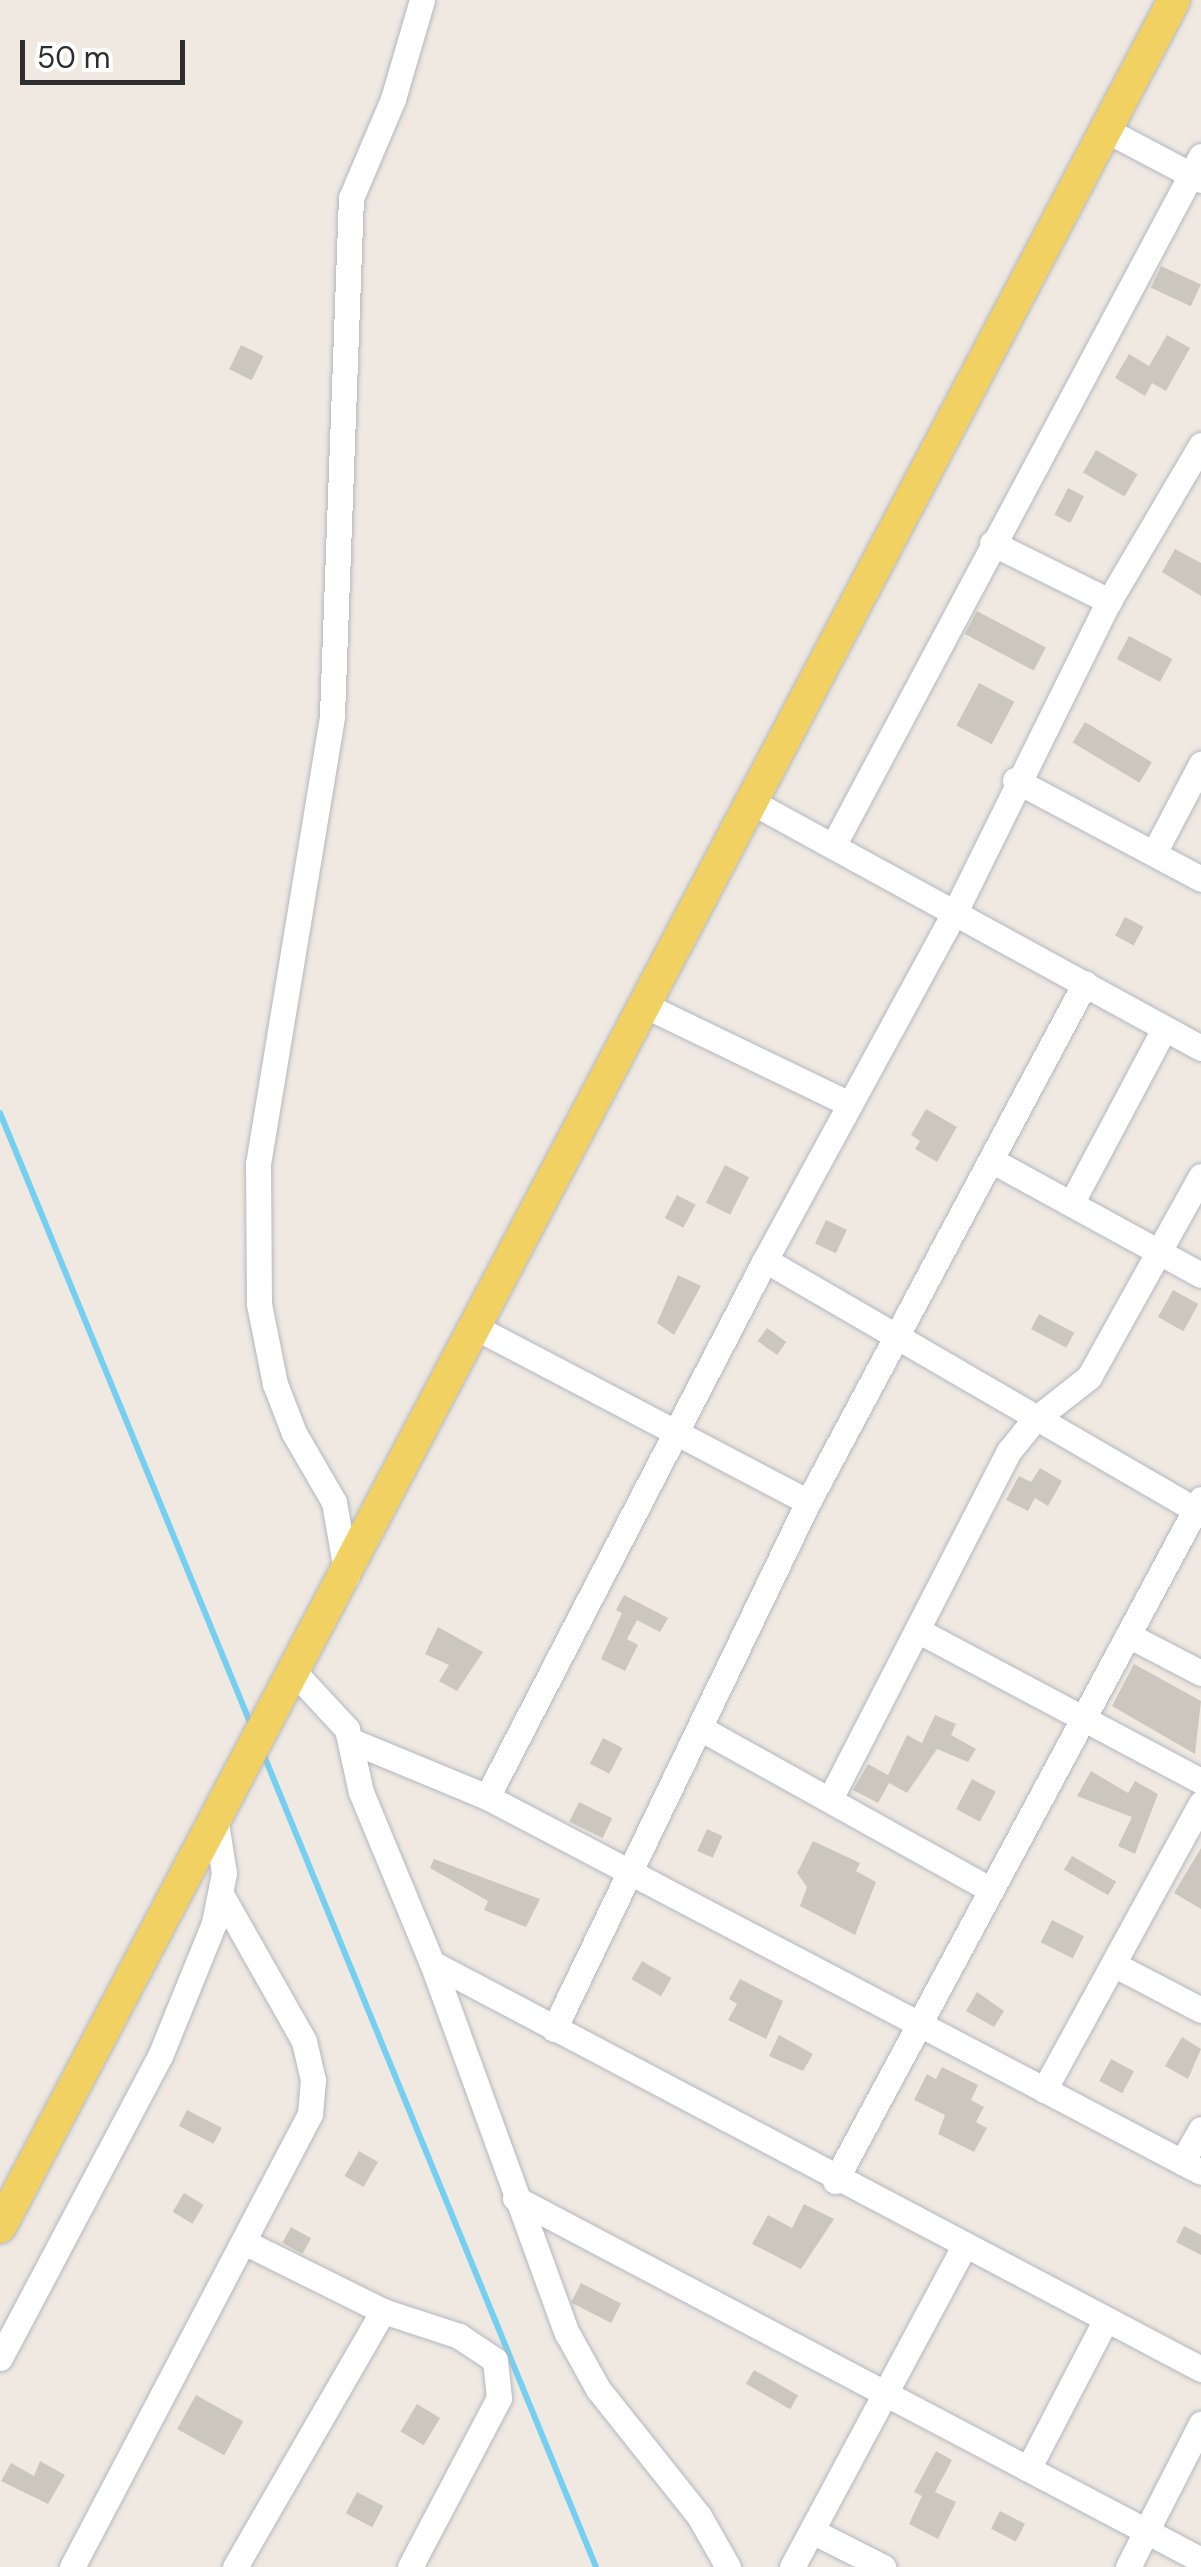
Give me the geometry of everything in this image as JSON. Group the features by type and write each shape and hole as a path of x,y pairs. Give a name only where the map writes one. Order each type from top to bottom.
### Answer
{"main road":[{"path":"0,2227 296,1674 1174,0"}],"street":[{"path":"346,1576 334,1502 294,1434 275,1384 260,1304 258,1164 332,715 351,198 393,99 422,0"},
{"path":"833,846 992,543 1198,170 1106,130"},
{"path":"488,1798 765,1260 955,912 1016,780 1109,601 1201,445"},
{"path":"992,543 1109,601"},
{"path":"1154,852 1201,764"},
{"path":"1016,780 1201,878"},
{"path":"752,802 1201,1048"},
{"path":"554,2029 808,1502 1085,982"},
{"path":"646,1006 850,1104"},
{"path":"1072,1202 1164,1029"},
{"path":"992,1160 1201,1275"},
{"path":"830,1799 1009,1451 1033,1420 1088,1376 1201,1176"},
{"path":"765,1260 1033,1420 1199,1507 835,2181"},
{"path":"475,1327 808,1502"},
{"path":"917,1630 1201,1781"},
{"path":"1128,1635 1201,1673"},
{"path":"296,1674 340,1719 352,1741 362,1792 432,1963 545,2284 598,2389 699,2516 728,2567"},
{"path":"700,1728 991,1890"},
{"path":"352,1741 488,1798 1192,2167 1201,2128"},
{"path":"1044,2090 1201,1803"},
{"path":"72,2567 310,2114 313,2080 304,2042 222,1896 216,1823"},
{"path":"0,2358 160,2056 222,1896"},
{"path":"432,1963 835,2181 1201,2370"},
{"path":"1115,1965 1201,2010"},
{"path":"515,2198 1201,2560"},
{"path":"246,2242 383,2311 481,2348 502,2375 489,2422 410,2567"},
{"path":"792,2567 963,2248"},
{"path":"235,2567 383,2311"},
{"path":"1028,2469 1105,2321"},
{"path":"1128,2567 1201,2424"},
{"path":"812,2530 882,2567"}],"building":[{"path":"1161,266 1201,285 1191,306 1151,288"},
{"path":"1167,335 1190,348 1166,391 1152,383 1145,396 1115,378 1129,354 1149,366"},
{"path":"241,345 263,356 252,380 229,369"},
{"path":"1096,450 1138,474 1125,497 1083,473"},
{"path":"1068,488 1084,496 1070,523 1054,515"},
{"path":"1175,549 1201,563 1201,596 1162,572"},
{"path":"977,611 1046,648 1034,671 965,634"},
{"path":"1129,636 1172,659 1160,682 1117,659"},
{"path":"979,683 1014,702 992,744 956,725"},
{"path":"1085,722 1152,762 1139,783 1073,743"},
{"path":"1125,917 1144,927 1134,945 1115,936"},
{"path":"926,1109 957,1127 937,1162 915,1149 920,1141 911,1135"},
{"path":"725,1165 749,1177 730,1215 706,1202"},
{"path":"677,1195 696,1205 683,1228 665,1218"},
{"path":"826,1220 847,1230 836,1253 815,1244"},
{"path":"678,1275 701,1286 674,1335 657,1323"},
{"path":"1173,1290 1198,1304 1183,1331 1158,1317"},
{"path":"1039,1314 1074,1333 1066,1348 1031,1329"},
{"path":"767,1328 786,1342 777,1355 758,1341"},
{"path":"1040,1468 1062,1481 1048,1506 1035,1498 1028,1511 1006,1500 1019,1476 1031,1482"},
{"path":"624,1595 668,1618 660,1632 637,1620 627,1639 638,1645 625,1671 601,1659 622,1613 616,1610"},
{"path":"438,1627 483,1652 457,1691 439,1681 449,1665 425,1654"},
{"path":"1134,1664 1201,1701 1195,1754 1112,1706"},
{"path":"935,1715 956,1724 951,1735 976,1749 968,1762 937,1749 907,1793 889,1783 878,1803 853,1790 868,1764 888,1775 907,1735 922,1743"},
{"path":"603,1738 623,1748 609,1774 590,1764"},
{"path":"1091,1771 1128,1793 1135,1781 1158,1794 1135,1854 1118,1846 1132,1817 1077,1796"},
{"path":"972,1779 996,1792 980,1822 956,1809"},
{"path":"579,1802 612,1818 603,1838 569,1822"},
{"path":"707,1829 723,1836 713,1858 697,1851"},
{"path":"813,1841 860,1863 856,1871 876,1882 855,1935 800,1906 807,1887 797,1873"},
{"path":"1201,1848 1201,1909 1174,1893"},
{"path":"1072,1856 1116,1881 1108,1895 1064,1870"},
{"path":"434,1859 540,1899 526,1927 484,1910 488,1901 430,1868"},
{"path":"1052,1920 1084,1936 1073,1959 1041,1942"},
{"path":"642,1961 671,1978 661,1996 632,1979"},
{"path":"740,1979 783,2001 766,2039 728,2020 737,2004 729,1999"},
{"path":"977,1992 1004,2011 994,2027 966,2011"},
{"path":"779,2035 813,2054 803,2071 769,2056"},
{"path":"1182,2037 1201,2049 1188,2079 1165,2066"},
{"path":"1111,2059 1134,2071 1122,2093 1099,2081"},
{"path":"942,2067 978,2085 971,2100 984,2107 976,2122 987,2128 974,2152 938,2134 945,2115 914,2100 927,2074 936,2079"},
{"path":"187,2110 222,2128 214,2144 179,2126"},
{"path":"359,2151 378,2162 364,2187 344,2176"},
{"path":"184,2193 204,2205 192,2224 173,2212"},
{"path":"804,2204 834,2219 801,2269 752,2244 768,2215 792,2228"},
{"path":"1184,2226 1201,2235 1201,2255 1176,2242"},
{"path":"291,2227 311,2238 302,2254 282,2243"},
{"path":"581,2283 621,2303 611,2323 571,2303"},
{"path":"754,2370 798,2396 790,2409 746,2384"},
{"path":"196,2395 243,2421 224,2455 177,2429"},
{"path":"417,2404 440,2418 424,2445 401,2431"},
{"path":"936,2451 952,2460 935,2492 956,2502 938,2539 909,2524 922,2496 914,2492"},
{"path":"40,2461 65,2475 48,2504 1,2481 11,2463 34,2476"},
{"path":"357,2492 383,2506 372,2527 346,2513"},
{"path":"1000,2511 1025,2524 1016,2542 991,2529"}],"waterway":[{"path":"0,1113 252,1727"},
{"path":"263,1753 596,2567"}]}
